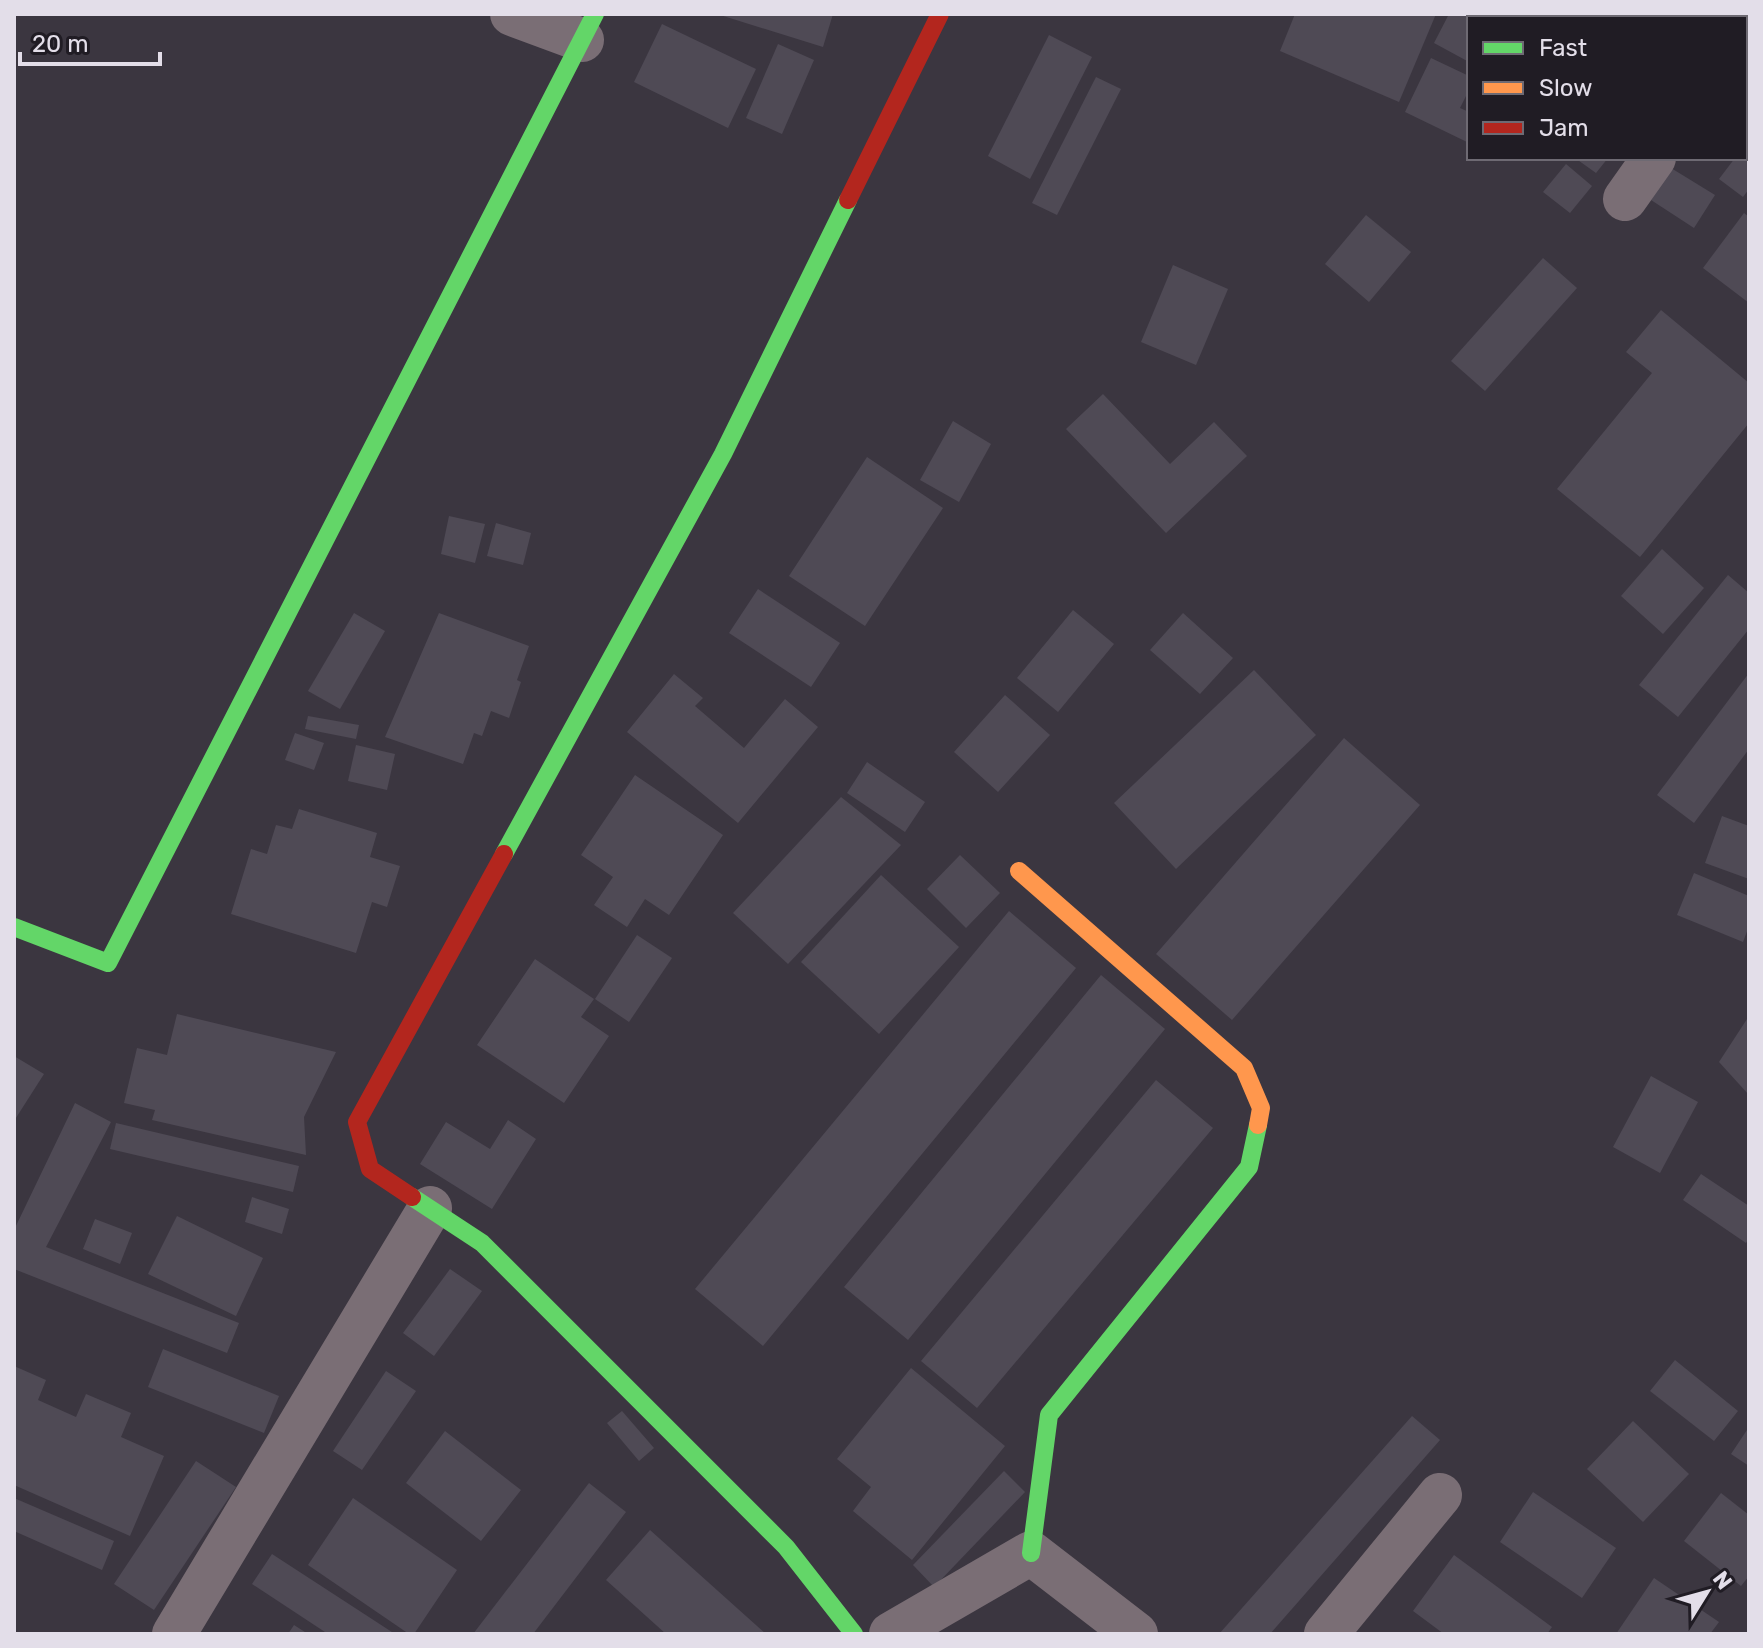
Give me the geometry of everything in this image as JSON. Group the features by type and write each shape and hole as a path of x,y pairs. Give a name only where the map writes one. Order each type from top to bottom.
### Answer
{"street":[{"path":"14,927 108,963 588,27 512,14"},
{"path":"854,1634 786,1547 482,1243 370,1169 357,1122 723,454 940,14"},
{"path":"1625,199 1653,160"},
{"path":"1019,871 1244,1068 1261,1108 1249,1167 1049,1415 1031,1553"},
{"path":"174,1634 430,1208"},
{"path":"1326,1634 1440,1495"},
{"path":"891,1634 1031,1553"},
{"path":"1031,1553 1136,1634"}],"building":[{"path":"717,14 833,14 823,47"},
{"path":"1295,14 1436,14 1399,102 1280,51"},
{"path":"1449,14 1498,14 1467,16 1467,61 1434,43"},
{"path":"1660,14 1662,16 1581,16"},
{"path":"1666,14 1698,16 1664,16"},
{"path":"662,24 756,69 728,128 634,82"},
{"path":"1049,35 1092,57 1030,179 988,156"},
{"path":"1749,43 1749,68 1747,66"},
{"path":"778,44 814,60 782,134 746,118"},
{"path":"1431,58 1467,75 1467,94 1460,108 1467,111 1467,142 1405,112"},
{"path":"1096,77 1121,89 1057,215 1032,203"},
{"path":"1747,90 1749,189 1743,197 1719,179 1733,160 1747,160"},
{"path":"1578,160 1606,160 1596,173"},
{"path":"1566,164 1592,186 1570,213 1543,192"},
{"path":"1671,168 1715,195 1694,228 1651,200"},
{"path":"1744,213 1749,217 1749,303 1703,268"},
{"path":"1366,215 1411,252 1369,302 1325,264"},
{"path":"1543,258 1577,288 1485,391 1451,361"},
{"path":"1173,265 1228,289 1196,365 1141,342"},
{"path":"1661,310 1749,383 1749,423 1640,557 1557,489 1652,373 1626,352"},
{"path":"1103,394 1170,464 1214,422 1247,456 1166,533 1066,429"},
{"path":"953,421 991,444 959,502 920,480"},
{"path":"867,457 943,508 865,626 789,576"},
{"path":"449,516 485,524 475,563 441,554"},
{"path":"496,523 531,533 523,565 487,556"},
{"path":"1662,549 1704,588 1663,634 1621,596"},
{"path":"1728,575 1749,593 1749,629 1678,717 1639,685"},
{"path":"758,589 840,643 811,687 729,633"},
{"path":"1073,610 1114,644 1058,712 1017,678"},
{"path":"354,613 385,631 340,709 308,691"},
{"path":"439,613 529,646 517,680 521,682 509,718 491,711 482,736 474,733 463,764 385,737"},
{"path":"1183,613 1233,658 1200,694 1150,650"},
{"path":"1254,670 1316,735 1176,869 1114,803"},
{"path":"1749,673 1749,749 1694,823 1657,795"},
{"path":"674,674 703,698 695,706 744,748 785,699 818,727 738,823 627,732"},
{"path":"1005,695 1050,735 998,792 954,752"},
{"path":"308,716 359,725 356,739 305,729"},
{"path":"295,733 324,743 314,770 285,760"},
{"path":"1344,738 1420,805 1232,1020 1156,954"},
{"path":"356,745 395,754 387,790 348,781"},
{"path":"867,762 925,802 905,832 847,793"},
{"path":"635,775 723,835 669,915 645,899 627,927 594,905 613,877 581,855"},
{"path":"841,797 901,845 788,964 733,913"},
{"path":"299,809 377,833 370,857 400,866 387,907 372,902 356,953 231,914 251,849 267,854 276,825 292,829"},
{"path":"1722,816 1749,826 1749,879 1705,863"},
{"path":"960,855 1000,893 966,928 927,889"},
{"path":"1694,873 1749,896 1749,926 1743,942 1677,915"},
{"path":"881,875 959,947 879,1034 801,962"},
{"path":"1009,911 1076,968 763,1346 695,1289"},
{"path":"637,935 672,958 629,1022 595,999"},
{"path":"535,959 594,999 581,1017 609,1036 564,1103 477,1045"},
{"path":"1101,975 1165,1029 908,1340 844,1287"},
{"path":"177,1014 336,1052 304,1117 306,1155 152,1120 155,1110 124,1103 137,1048 167,1055"},
{"path":"1749,1016 1749,1095 1719,1062"},
{"path":"14,1056 44,1074 14,1121"},
{"path":"1651,1076 1698,1102 1660,1173 1613,1147"},
{"path":"1156,1080 1213,1128 977,1408 921,1361"},
{"path":"75,1103 111,1122 46,1247 239,1323 227,1353 14,1269 14,1230"},
{"path":"508,1120 536,1139 492,1209 420,1164 446,1122 490,1149"},
{"path":"116,1123 299,1166 293,1192 110,1149"},
{"path":"1701,1174 1749,1206 1749,1238 1746,1243 1683,1200"},
{"path":"252,1197 289,1209 282,1234 245,1222"},
{"path":"177,1216 263,1258 236,1316 148,1274"},
{"path":"95,1219 132,1233 120,1264 83,1249"},
{"path":"450,1269 482,1291 434,1356 403,1333"},
{"path":"163,1349 279,1396 264,1433 148,1387"},
{"path":"1675,1360 1738,1411 1714,1441 1650,1391"},
{"path":"14,1366 46,1380 38,1400 76,1417 86,1394 131,1413 121,1437 164,1456 130,1536 14,1485"},
{"path":"911,1368 1005,1446 912,1560 853,1511 871,1487 837,1459"},
{"path":"386,1371 416,1391 362,1470 333,1451"},
{"path":"622,1411 654,1448 639,1461 607,1423"},
{"path":"1412,1416 1440,1440 1270,1634 1219,1634"},
{"path":"1633,1421 1689,1474 1643,1522 1587,1469"},
{"path":"1749,1427 1749,1466 1731,1454"},
{"path":"445,1431 521,1490 481,1541 406,1483"},
{"path":"196,1461 236,1487 154,1610 114,1584"},
{"path":"1004,1471 1025,1492 934,1587 913,1565"},
{"path":"589,1483 626,1512 533,1634 473,1634"},
{"path":"1533,1492 1616,1548 1582,1598 1500,1542"},
{"path":"1721,1493 1749,1515 1749,1576 1741,1586 1684,1541"},
{"path":"14,1498 114,1541 102,1570 14,1531"},
{"path":"353,1498 457,1570 414,1634 409,1634 308,1565"},
{"path":"650,1530 766,1634 666,1634 606,1580"},
{"path":"272,1554 395,1634 328,1634 252,1584"},
{"path":"1454,1555 1552,1627 1547,1634 1444,1634 1413,1611"},
{"path":"1654,1578 1719,1622 1710,1634 1616,1634"},
{"path":"294,1625 308,1634 288,1634"}],"traffic: fast":[{"path":"14,927 108,963 595,14"},
{"path":"504,854 723,454 848,200"},
{"path":"1031,1553 1049,1415 1249,1167 1258,1125"},
{"path":"412,1197 482,1243 786,1547 854,1634"}],"traffic: slow":[{"path":"1019,871 1244,1068 1261,1108 1258,1125"}],"traffic: jam":[{"path":"848,200 940,14"},
{"path":"412,1197 370,1169 357,1122 504,854"}]}
